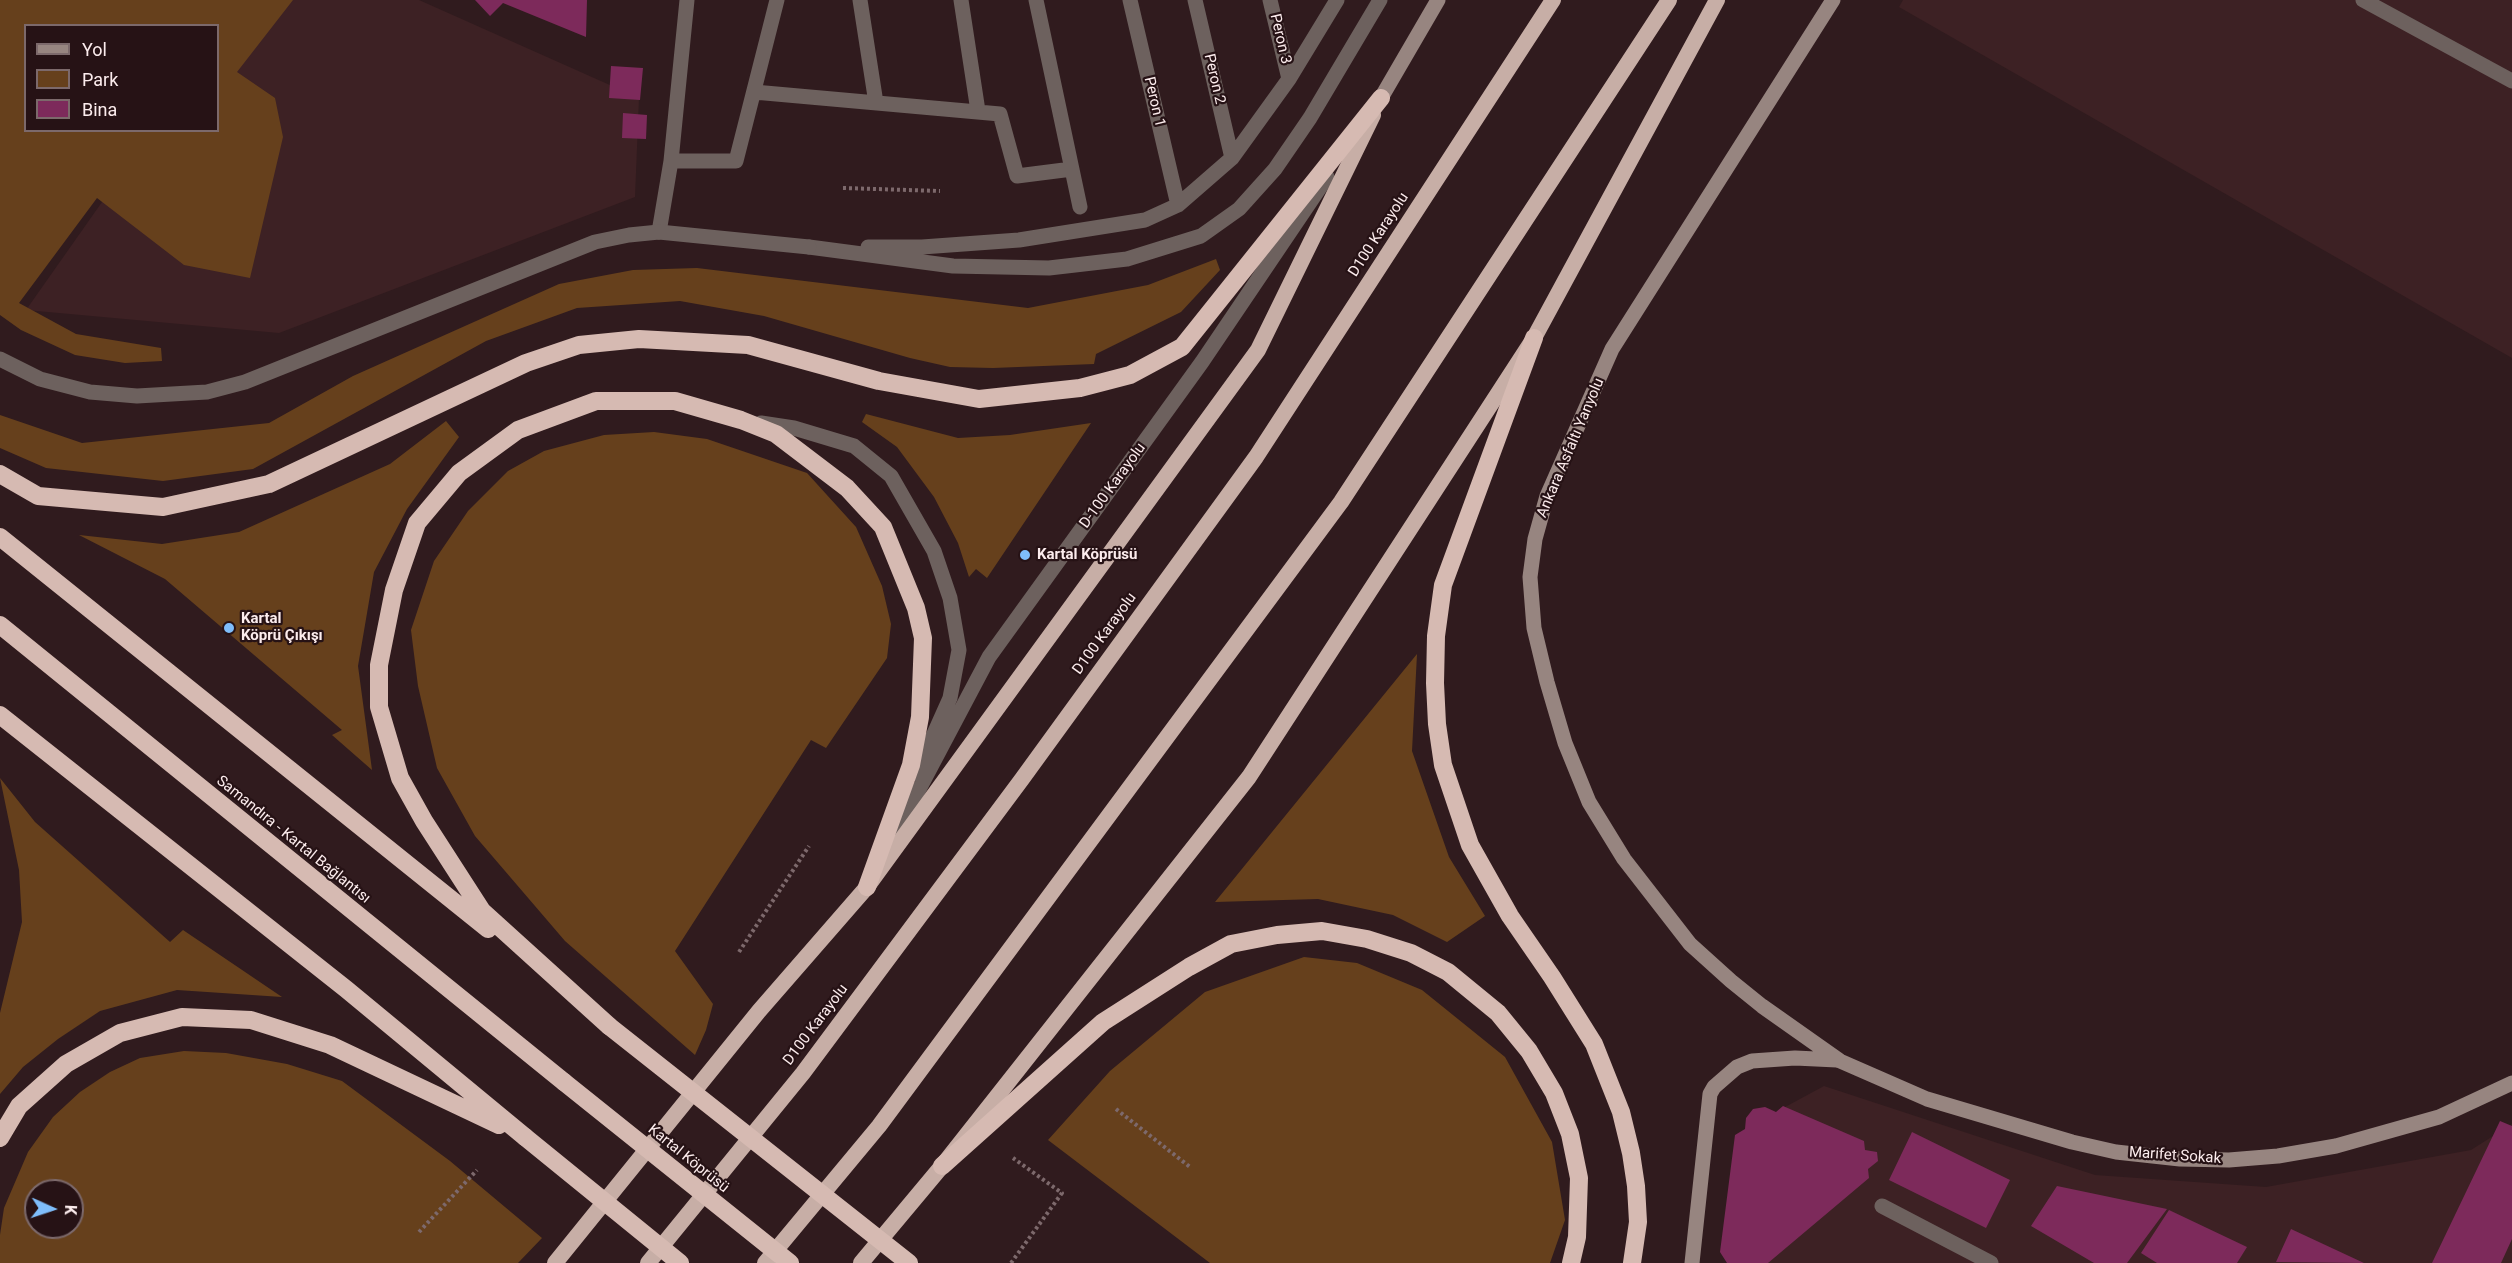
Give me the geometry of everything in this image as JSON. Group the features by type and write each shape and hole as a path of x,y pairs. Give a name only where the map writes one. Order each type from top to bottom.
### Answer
{"highway":[{"name":"D100 Karayolu","path":"648,1263 803,1073 1015,788 1256,457 1553,0"},
{"path":"765,1263 879,1126 1341,502 1669,0"},
{"path":"861,1263 942,1166 1249,777 1534,338 1717,0"},
{"path":"0,474 38,496 163,507 269,484 526,363 579,345 639,339 748,345 879,381 979,399 1080,388 1130,375 1182,347 1381,98"},
{"path":"555,1263 759,1011 867,887 1258,350 1381,98"},
{"path":"1534,338 1443,585 1436,636 1437,724 1443,765 1470,844 1510,916 1594,1044 1621,1112 1636,1186 1638,1222 1632,1263"},
{"path":"609,1026 482,911 424,821 400,778 379,707 379,665 394,590 417,523 459,473 518,430 596,401 675,401 741,420 776,435 847,489 883,527 916,608 922,638 920,717 911,765 867,887"},
{"path":"0,537 609,1026 909,1263"},
{"name":"Samandıra - Kartal Bağlantısı","path":"0,624 564,1082"},
{"path":"0,715 346,989 680,1263"},
{"path":"942,1166 1103,1022 1189,967 1231,944 1322,931 1367,939 1412,953 1448,972 1498,1013 1529,1051 1554,1093 1570,1134 1579,1178 1578,1237 1571,1263"},
{"path":"0,1138 19,1106 66,1065 120,1033 182,1017 251,1020 330,1045 525,1137"},
{"name":"Kartal Köprüsü","path":"564,1082 790,1263"}],"main road":[{"path":"1381,98 1438,0"},
{"name":"Ankara Asfaltı Yanyolu","path":"1833,0 1612,349 1547,496 1535,539 1530,577 1534,628 1565,743 1589,802 1624,859 1690,944 1746,994 1840,1061"},
{"path":"1692,1263 1710,1094 1714,1087 1737,1067 1752,1061 1795,1058 1840,1061"},
{"name":"Marifet Sokak","path":"1840,1061 1927,1099 2019,1128 2116,1152 2189,1159 2229,1160 2336,1146 2439,1117 2512,1083"}],"street":[{"path":"659,232 671,161 687,0"},
{"path":"671,161 736,161 777,0"},
{"path":"860,0 876,103"},
{"path":"961,0 978,111"},
{"path":"1036,0 1080,207"},
{"name":"Peron 1","path":"1130,0 1178,205"},
{"name":"Peron 2","path":"1195,0 1232,158"},
{"name":"Peron 3","path":"1270,0 1289,79"},
{"path":"809,247 922,247 1019,240 1145,220 1178,205 1232,158 1289,79 1337,0"},
{"path":"0,359 40,379 90,392 137,396 207,392 244,382 595,242 659,232 809,247 953,266 1049,268 1126,259 1201,236 1239,209 1275,169 1310,118 1380,0"},
{"path":"2363,0 2512,81"},
{"path":"754,92 1000,114 1017,176 1072,169"},
{"name":"D-100 Karayolu","path":"867,887 988,657 1202,362 1381,98"},
{"path":"741,420 794,428 854,446 891,476 934,551 950,598 959,650 950,698 867,887"},
{"path":"1882,1206 1991,1263"}],"path":[{"path":"843,188 940,191"},
{"path":"739,952 809,846"},
{"path":"1116,1109 1190,1167"},
{"path":"1011,1263 1062,1193 1013,1158"},
{"path":"419,1232 477,1170"}],"shaded area":[{"path":"245,0 419,0 639,98 635,197 279,333 26,310 151,132 219,132"},
{"path":"1903,0 2512,0 2512,358 1899,7"},
{"path":"1824,1086 2095,1175 2266,1187 2471,1150 2512,1124 2512,1263 1731,1263 1750,1126"}],"green space":[{"path":"0,0 293,0 237,72 275,98 283,137 250,278 184,265 97,198 19,303 76,334 161,348 162,361 125,363 75,355 21,330 0,315"},
{"path":"1216,259 1220,270 1181,312 1096,354 1094,364 993,368 950,367 910,358 764,316 680,301 577,308 486,341 253,469 163,481 46,468 0,448 0,415 82,443 269,423 353,376 559,284 633,270 697,268 1028,308 1148,285"},
{"path":"866,414 958,438 1010,435 1091,423 987,578 976,569 969,577 958,543 934,497 897,447 862,422"},
{"path":"446,421 459,437 407,509 374,572 358,666 372,770 332,735 342,730 165,579 79,535 162,544 239,532 390,464"},
{"path":"654,432 707,439 807,473 856,527 882,586 891,624 887,658 826,748 811,740 675,951 713,1004 706,1030 695,1055 565,941 475,836 437,768 418,686 411,630 434,561 468,511 508,471 544,451 604,435"},
{"path":"1417,654 1412,751 1449,857 1485,916 1447,942 1393,915 1318,899 1215,902"},
{"path":"0,778 35,822 170,942 183,930 282,997 177,990 100,1011 58,1039 23,1067 0,1094 0,1013 22,922 19,870"},
{"path":"1304,957 1357,963 1422,990 1505,1057 1552,1142 1565,1220 1550,1263 1210,1263 1048,1140 1110,1071 1205,992"},
{"path":"184,1051 226,1053 287,1064 342,1081 450,1161 542,1238 518,1263 0,1263 0,1235 4,1208 28,1152 53,1117 80,1092 110,1072 140,1058"}],"building":[{"path":"475,0 587,0 586,37 503,3 490,16"},
{"path":"611,66 643,68 640,100 609,98"},
{"path":"623,113 647,115 646,139 622,138"},
{"path":"1783,1106 1864,1141 1865,1150 1877,1152 1878,1161 1868,1169 1869,1178 1768,1263 1727,1263 1720,1252 1735,1135 1745,1129 1746,1118 1753,1109 1765,1107 1776,1112"},
{"path":"2500,1121 2512,1126 2512,1239 2501,1263 2432,1263"},
{"path":"1912,1132 2010,1180 1986,1228 1889,1180"},
{"path":"2057,1186 2167,1209 2127,1263 2094,1263 2031,1226"},
{"path":"2169,1210 2247,1247 2237,1263 2157,1263 2141,1253"},
{"path":"2291,1229 2364,1263 2276,1262"}],"place":[{"name":"Kartal Köprüsü","path":"1025,555"},
{"name":"Kartal Köprü Çıkışı","path":"229,628"}]}
